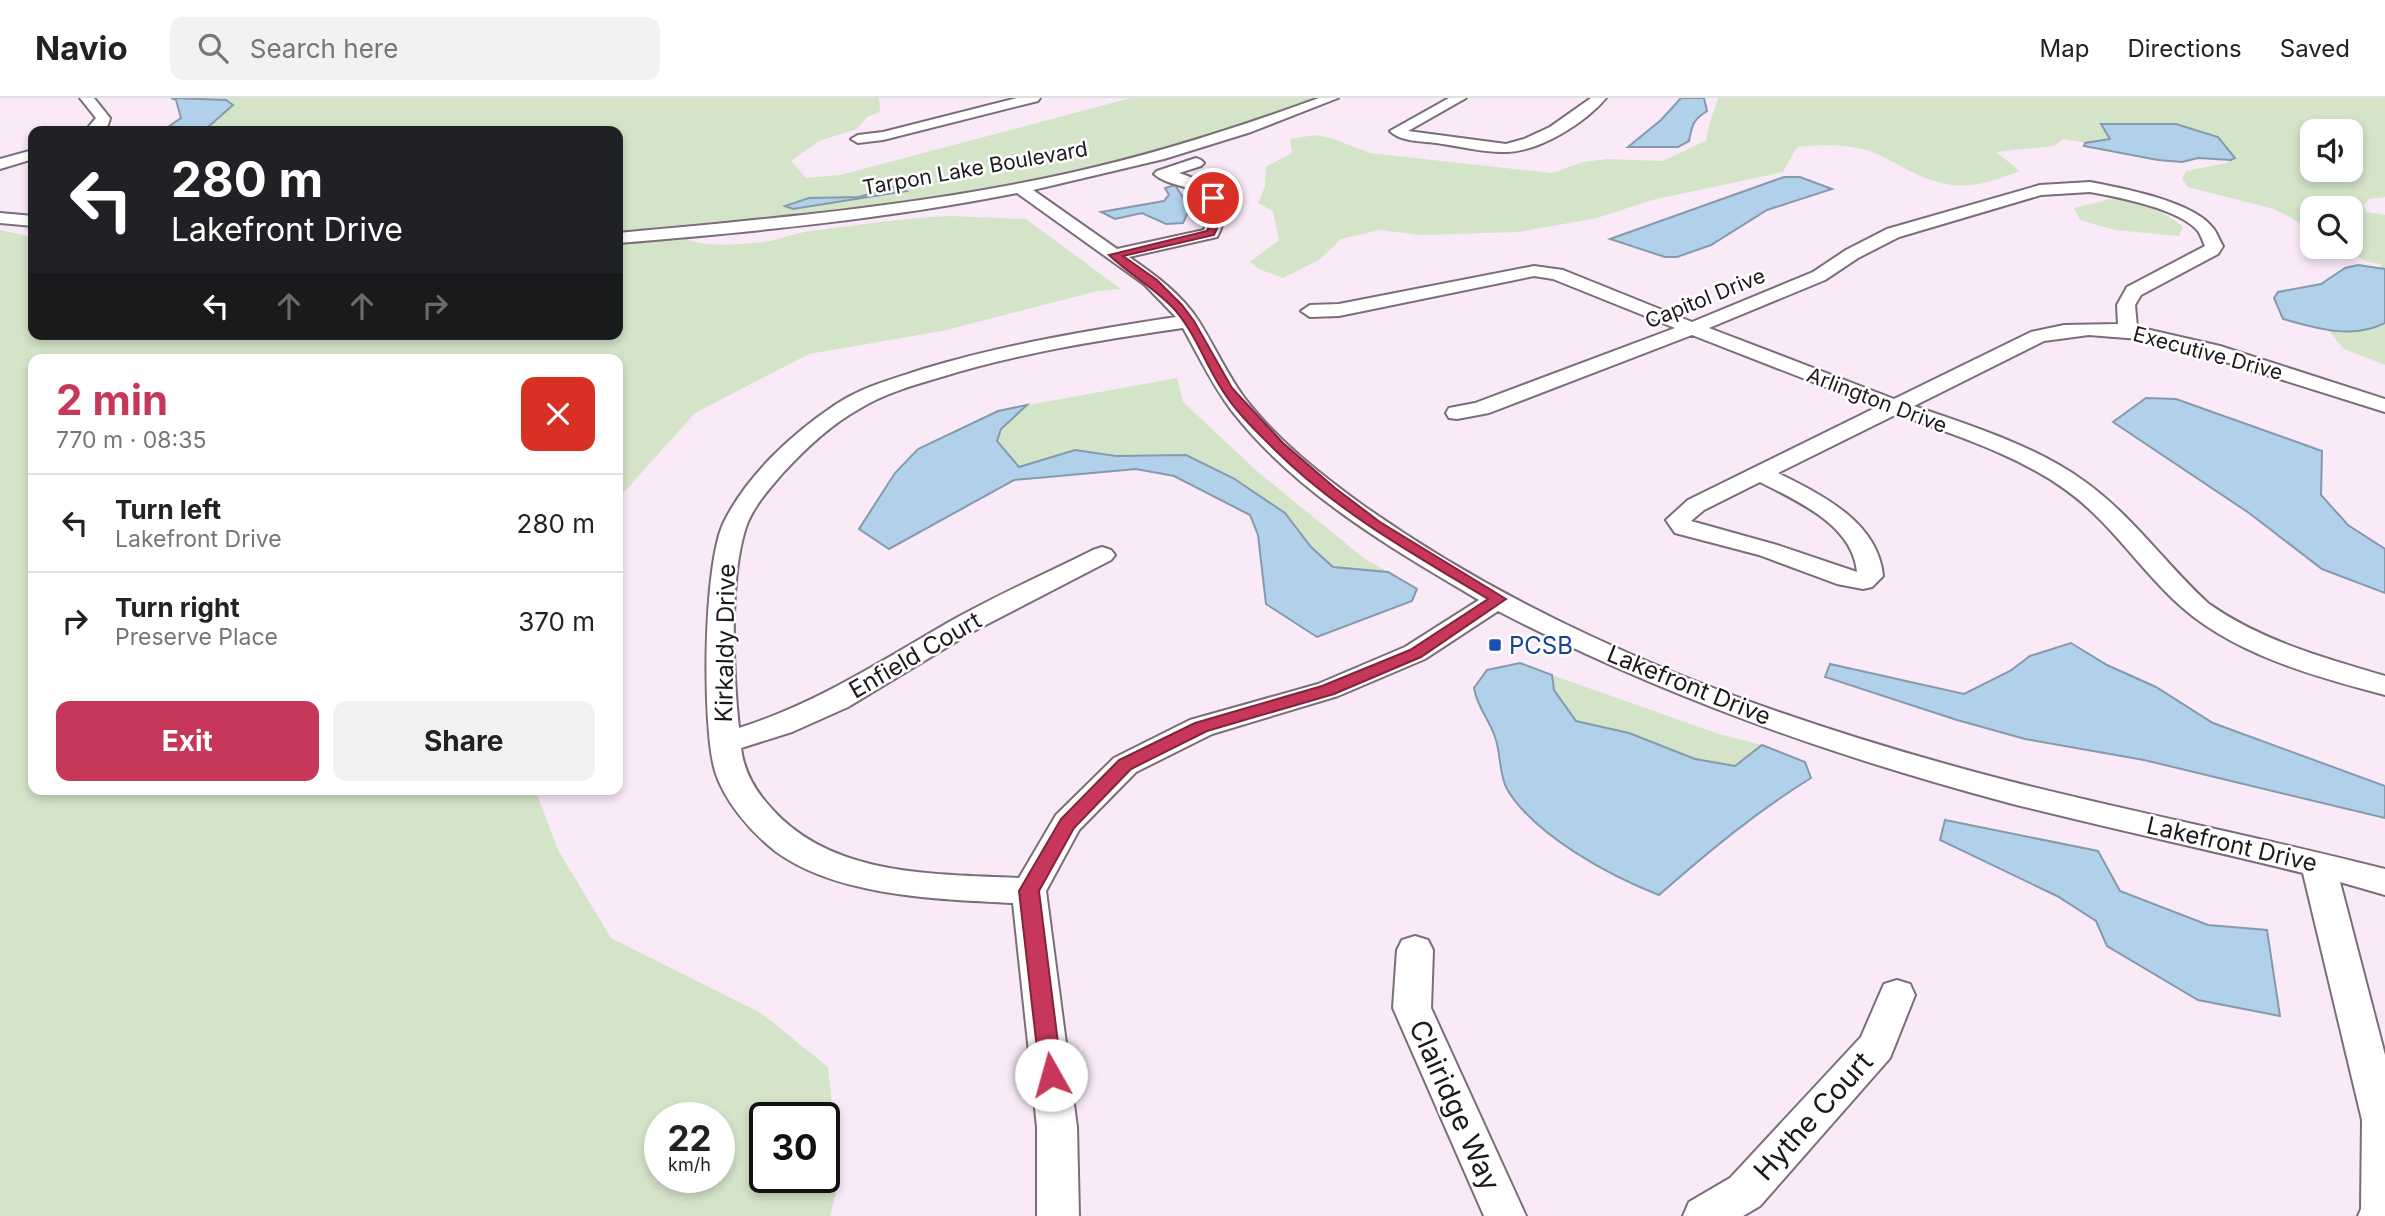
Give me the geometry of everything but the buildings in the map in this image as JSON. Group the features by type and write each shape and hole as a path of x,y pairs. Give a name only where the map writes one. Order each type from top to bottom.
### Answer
{"street":[{"path":"87,98 103,118 98,126"},
{"path":"858,139 883,136 1033,98"},
{"name":"Tarpon Lake Boulevard","path":"623,238 772,223 1019,187 1199,145 1331,98"},
{"path":"1459,98 1397,131 1405,135 1506,148 1521,147 1571,119 1599,98"},
{"path":"952,104 974,112"},
{"path":"0,164 28,156"},
{"path":"1143,178 1170,176 1213,158"},
{"path":"1114,255 1211,233 1216,222 1213,198 1204,188 1170,176"},
{"name":"Lakefront Drive","path":"1019,187 1153,282 1189,321 1227,389 1278,446 1321,484 1375,524 1499,599 1568,635 1670,680 1847,745 2024,795 2385,882"},
{"name":"Capitol Drive","path":"1457,413 1481,408 1691,330 1819,276 1852,254 1893,233 2040,190 2090,187 2136,195 2187,216 2205,228 2214,246 2211,250 2134,291 2126,305 2128,330"},
{"path":"0,218 28,221"},
{"name":"Arlington Drive","path":"1310,311 1339,310 1544,271 1691,330 1984,440 2063,478 2100,505 2163,577 2202,612 2268,646 2385,687"},
{"name":"Kirkaldy Drive","path":"1029,891 914,885 832,864 794,848 750,807 731,772 723,743 723,584 733,527 756,490 814,429 843,408 888,388 974,361 1089,336 1189,321"},
{"name":"Executive Drive","path":"1762,474 1807,497 1835,516 1867,551 1871,566 1870,576 1863,581 1846,578 1768,550 1699,533 1684,528 1678,520 1684,513 1894,407 2038,336 2071,329 2128,330 2170,338 2385,406"},
{"name":"Enfield Court","path":"723,743 781,725 838,700 962,626 1102,555"},
{"path":"1058,1216 1057,1127 1029,891 1067,823 1125,765 1201,727 1328,690 1415,653 1499,599"},
{"path":"2318,864 2382,1120 2382,1213"},
{"name":"Clairidge Way","path":"1415,950 1412,1008 1505,1216"},
{"name":"Hythe Court","path":"1704,1216 1745,1192 1876,1047 1897,995"}],"green space":[{"path":"199,98 879,98 880,112 867,117 857,129 819,141 791,161 806,178 840,175 1131,98 1325,98 1194,144 1053,178 909,204 623,236 623,126 211,126 226,113"},
{"path":"1718,98 2385,98 2385,197 2369,199 2364,205 2366,212 2385,215 2385,269 2380,269 2381,264 2362,259 2363,196 2300,196 2300,223 2274,209 2188,187 2182,179 2186,171 2226,163 2235,157 2176,124 2102,124 2110,139 2086,143 2064,139 2053,146 1996,152 2020,171 1989,182 1963,185 1936,182 1862,149 1829,145 1797,147 1783,172 1652,200 1597,218 1519,232 1421,235 1380,230 1341,239 1319,260 1283,278 1259,269 1250,262 1279,240 1273,211 1258,203 1265,186 1266,167 1292,153 1290,139 1315,135 1331,138 1370,153 1552,173 1583,162 1607,159 1663,161 1707,140"},
{"path":"2115,198 2142,205 2167,216 2183,227 2179,236 2115,230 2080,220 2074,208"},
{"path":"932,217 1026,219 1121,289 1098,291 942,331 809,354 695,413 623,493 623,354 28,354 28,795 537,795 558,850 611,938 761,1013 828,1067 832,1102 749,1102 749,1193 836,1193 830,1216 0,1216 0,230 28,236 28,340 623,340 623,240 681,235 698,243 740,244 775,240 806,232"},
{"path":"2385,323 2385,365 2344,349 2329,331 2365,330"},
{"path":"1177,378 1183,402 1258,472 1365,559 1388,572 1333,567 1311,547 1285,513 1233,478 1186,455 1116,456 1075,450 1019,467 997,441 1001,429 1028,405"},
{"path":"1552,675 1719,734 1762,745 1735,766 1695,759 1629,733 1576,721 1554,690"}],"water":[{"path":"171,98 226,100 233,105 209,126 169,126 181,118 176,100"},
{"path":"1681,98 1704,98 1707,111 1694,123 1689,141 1678,147 1628,147 1661,120"},
{"path":"2101,124 2176,124 2218,137 2235,158 2198,158 2182,162 2084,146 2085,143 2110,139"},
{"path":"1784,177 1800,177 1832,189 1767,210 1711,245 1677,257 1665,257 1610,239"},
{"path":"1175,185 1190,208 1183,223 1166,224 1142,213 1115,219 1101,212 1164,201 1169,195 1165,188"},
{"path":"896,186 906,191 793,209 785,206 809,198 859,197"},
{"path":"2358,265 2385,269 2385,323 2347,332 2321,329 2283,319 2274,298 2278,292 2321,284 2345,268"},
{"path":"2146,398 2176,399 2322,451 2321,495 2348,525 2385,549 2385,593 2322,569 2249,513 2113,422"},
{"path":"1027,405 1001,429 997,441 1019,467 1075,450 1116,456 1186,455 1233,478 1285,513 1311,547 1333,567 1388,572 1417,589 1412,601 1317,637 1266,604 1258,535 1250,515 1174,476 1136,469 1014,480 889,549 859,529 895,473 918,449 998,411"},
{"path":"2071,643 2107,665 2156,687 2213,723 2385,786 2385,818 2144,760 2025,739 1825,677 1830,664 1964,694 2010,671 2030,656"},
{"path":"1520,663 1552,675 1554,690 1576,721 1629,733 1695,759 1735,766 1762,745 1805,762 1811,778 1733,833 1659,895 1618,877 1554,838 1519,806 1507,789 1495,737 1474,688 1487,670"},
{"path":"1945,820 2098,851 2120,891 2208,925 2267,930 2280,1016 2198,1000 2107,946 2096,921 2057,896 1940,840"}],"place":[{"name":"PCSB","path":"1495,645"}],"route":[{"path":"1051,1075 1029,891 1067,823 1125,765 1201,727 1328,690 1415,653 1499,599 1400,542 1354,510 1278,446 1227,389 1189,321 1178,307 1153,282 1114,255 1211,233 1216,222 1213,198"}]}
